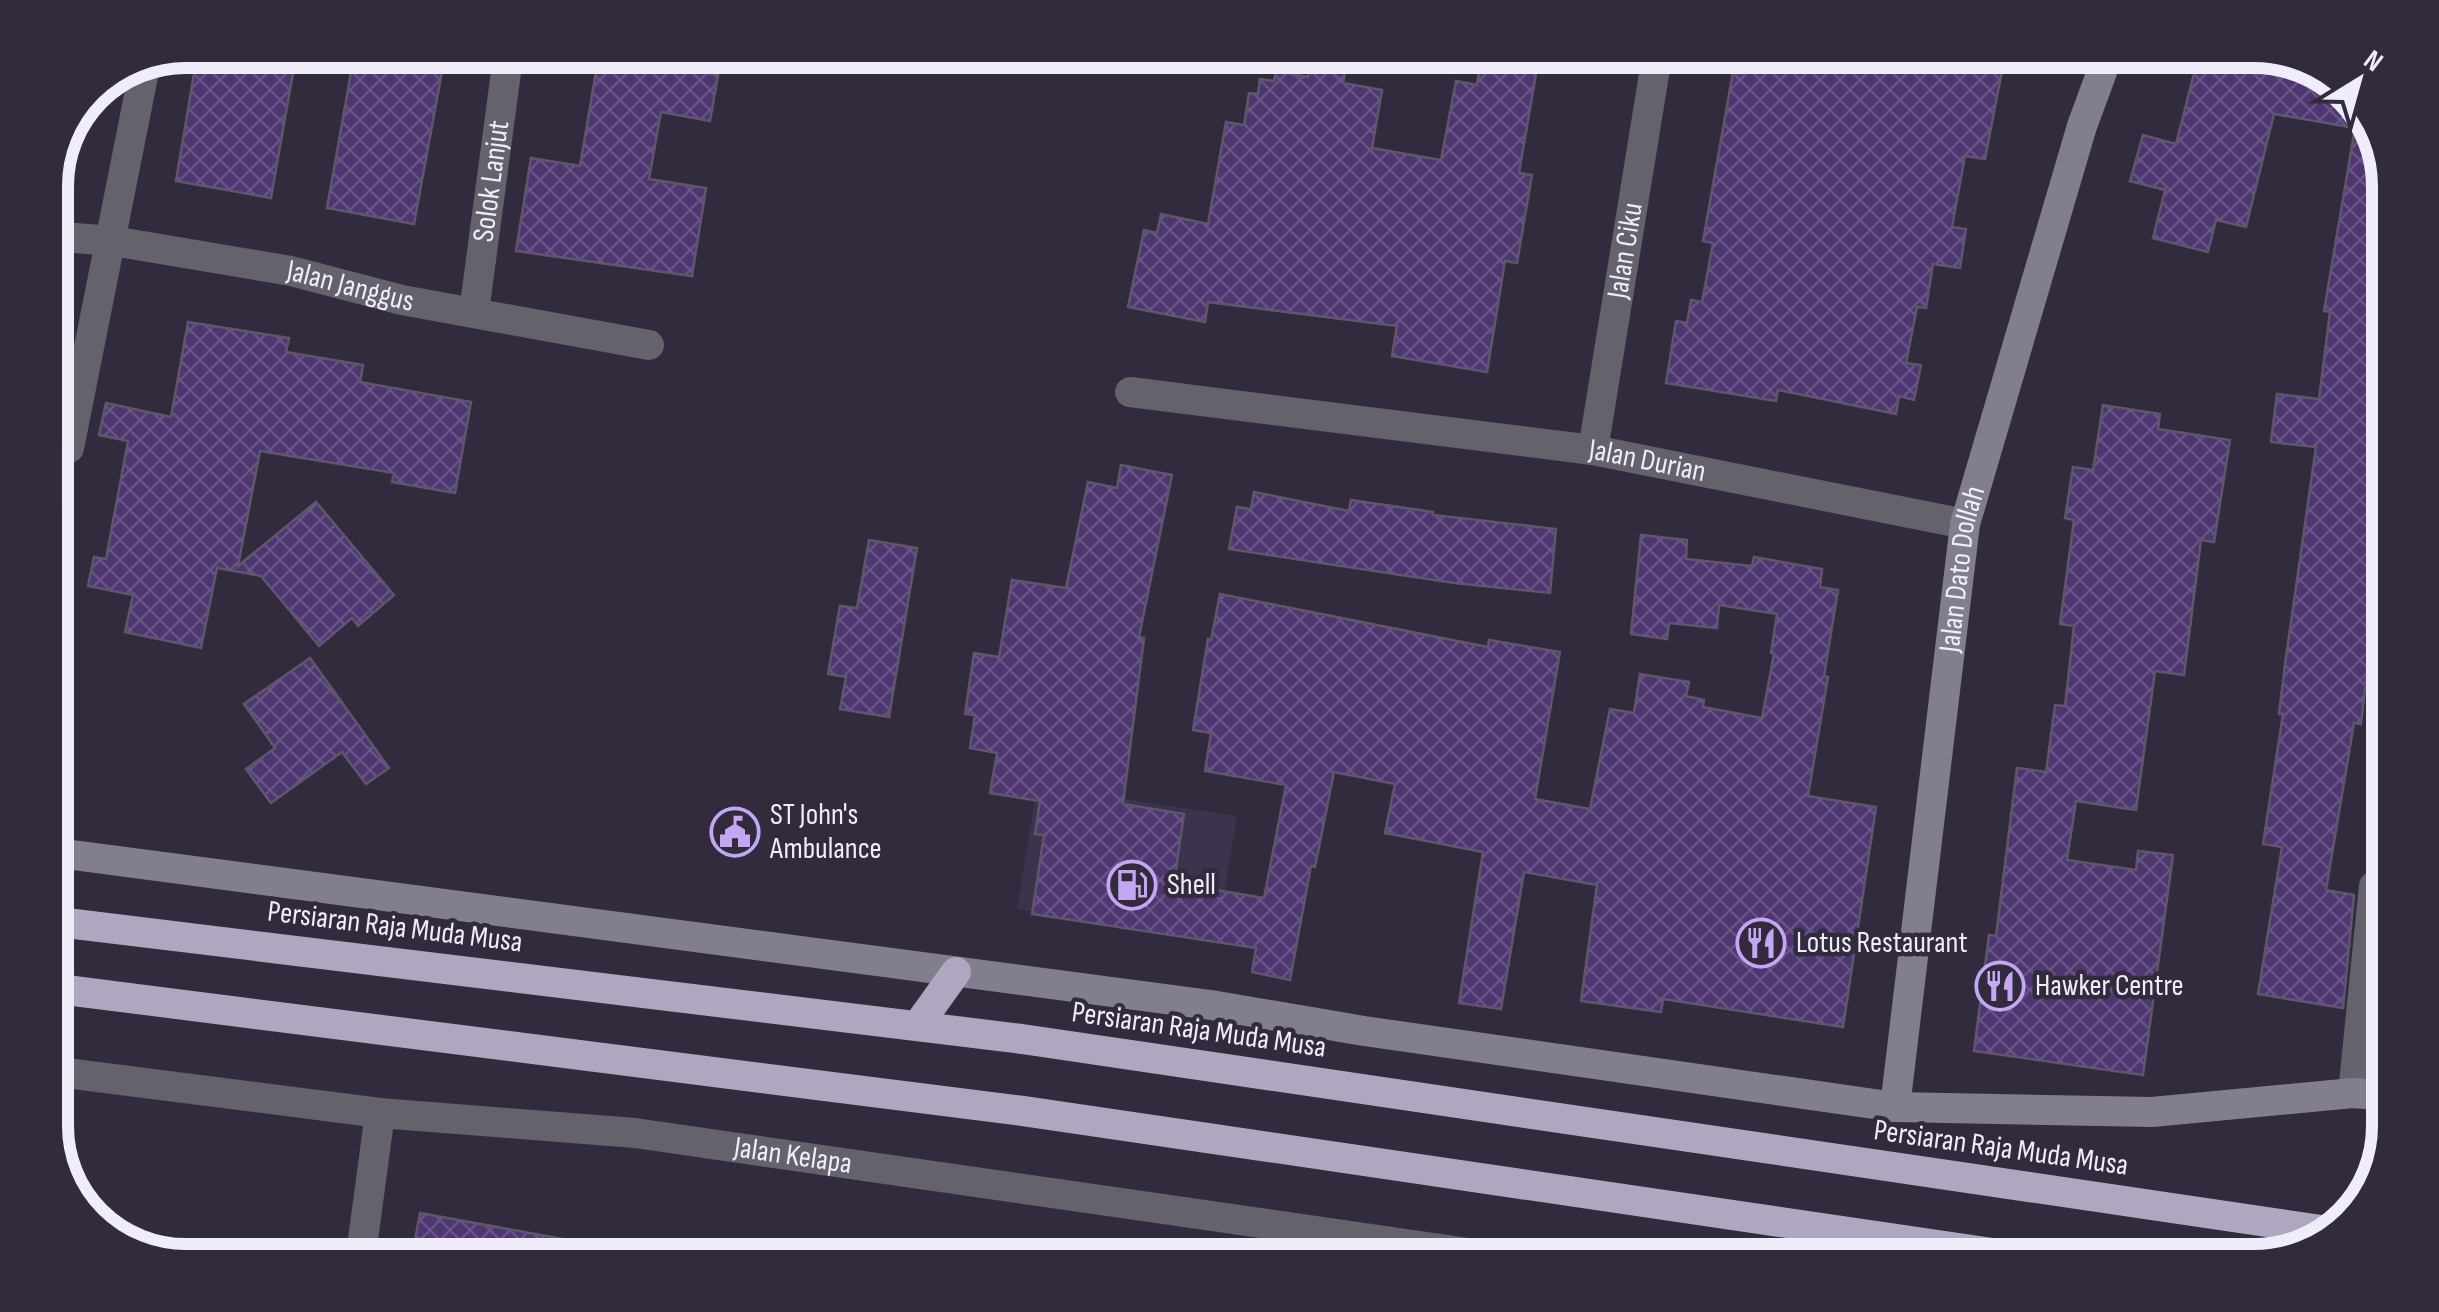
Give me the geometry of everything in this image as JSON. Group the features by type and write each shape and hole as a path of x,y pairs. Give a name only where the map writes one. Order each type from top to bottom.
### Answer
{"highway":[{"name":"Persiaran Raja Muda Musa","path":"68,922 918,1025 2312,1229"},
{"path":"918,1025 956,972"},
{"path":"68,990 1022,1111 1930,1244"}],"street":[{"name":"Solok Lanjut","path":"474,312 508,68"},
{"name":"Jalan Ciku","path":"1593,450 1655,68"},
{"name":"Jalan Dato Dollah","path":"1896,1107 1965,524 2082,126 2103,68"},
{"path":"69,448 144,75"},
{"name":"Jalan Janggus","path":"68,238 291,271 402,300 649,345"},
{"name":"Jalan Durian","path":"1130,392 1593,450 1965,524"},
{"path":"68,854 1211,1005 1896,1107 2152,1112 2372,1095"},
{"path":"2354,1093 2372,909"},
{"name":"Jalan Kelapa","path":"68,1073 380,1113 635,1133 1407,1244"},
{"path":"362,1244 380,1113"}],"shaded area":[{"path":"1037,786 1237,816 1216,943 1017,909"}],"building":[{"path":"195,68 294,68 271,198 176,181"},
{"path":"352,68 443,68 414,224 327,208"},
{"path":"597,68 678,68 718,75 710,121 661,112 649,179 706,188 692,276 516,251 531,158 580,166"},
{"path":"1309,68 1346,68 1343,83 1382,90 1372,148 1441,160 1456,81 1477,85 1480,68 1537,68 1519,173 1532,175 1517,263 1505,261 1487,372 1392,356 1397,326 1208,302 1205,322 1128,307 1144,230 1157,233 1161,214 1208,224 1226,122 1244,125 1249,93 1258,94 1260,79 1274,81 1276,71 1308,77"},
{"path":"1746,68 2003,68 1985,159 1965,156 1952,227 1966,229 1960,268 1933,264 1926,308 1917,307 1906,363 1921,365 1914,400 1899,396 1896,414 1778,390 1776,401 1666,383 1676,321 1687,323 1691,300 1702,302 1713,243 1703,241 1733,72 1745,74"},
{"path":"2195,68 2277,70 2309,82 2309,120 2274,114 2246,227 2216,220 2208,252 2153,238 2165,190 2130,181 2143,135 2176,144"},
{"path":"2357,130 2371,178 2371,591 2366,627 2371,627 2371,632 2361,724 2354,723 2326,890 2354,895 2343,1008 2258,994 2282,847 2263,844 2316,447 2271,442 2277,394 2319,399 2330,312 2324,311"},
{"path":"188,322 289,338 286,352 363,365 360,382 471,402 455,493 392,482 394,473 260,451 238,566 316,502 394,595 358,626 352,618 319,646 261,576 217,568 201,648 125,632 133,595 88,586 94,557 106,559 128,441 99,435 106,403 171,417"},
{"path":"2103,405 2160,414 2158,429 2230,440 2214,542 2201,540 2184,675 2155,671 2136,810 2076,801 2067,860 2136,870 2138,851 2173,855 2143,1075 1974,1051 1989,935 1996,936 2017,768 2046,772 2055,705 2065,706 2074,626 2060,624 2074,520 2065,518 2073,467 2093,470"},
{"path":"1121,465 1172,475 1139,637 1144,638 1123,804 1184,814 1174,883 1264,898 1286,785 1205,771 1211,733 1193,730 1208,639 1211,640 1220,594 1488,647 1489,640 1560,652 1535,799 1590,809 1610,709 1634,713 1640,674 1689,682 1686,696 1704,700 1703,707 1762,718 1774,654 1771,653 1777,614 1719,605 1717,628 1669,623 1667,639 1631,634 1641,535 1687,540 1686,559 1752,566 1754,557 1822,569 1820,587 1838,590 1808,796 1876,807 1843,1027 1663,999 1661,1012 1581,1001 1597,885 1524,872 1501,1009 1459,1003 1483,852 1385,833 1395,784 1334,772 1315,867 1311,866 1290,980 1252,972 1256,948 1032,914 1044,835 1035,834 1040,801 990,793 997,753 970,748 975,715 965,714 974,653 999,657 1012,580 1066,588 1088,482 1117,488"},
{"path":"1254,492 1349,511 1351,500 1433,515 1556,529 1550,593 1454,583 1229,549 1237,507 1251,509"},
{"path":"869,540 917,548 889,717 840,709 846,677 828,674 840,606 857,608"},
{"path":"310,658 389,768 366,784 342,752 271,803 246,769 275,748 244,704"},
{"path":"420,1213 590,1244 414,1244"}],"place":[{"name":"ST John's Ambulance","path":"735,832"},
{"name":"Shell","path":"1132,885"},
{"name":"Lotus Restaurant","path":"1761,943"},
{"name":"Hawker Centre","path":"2000,986"}]}
